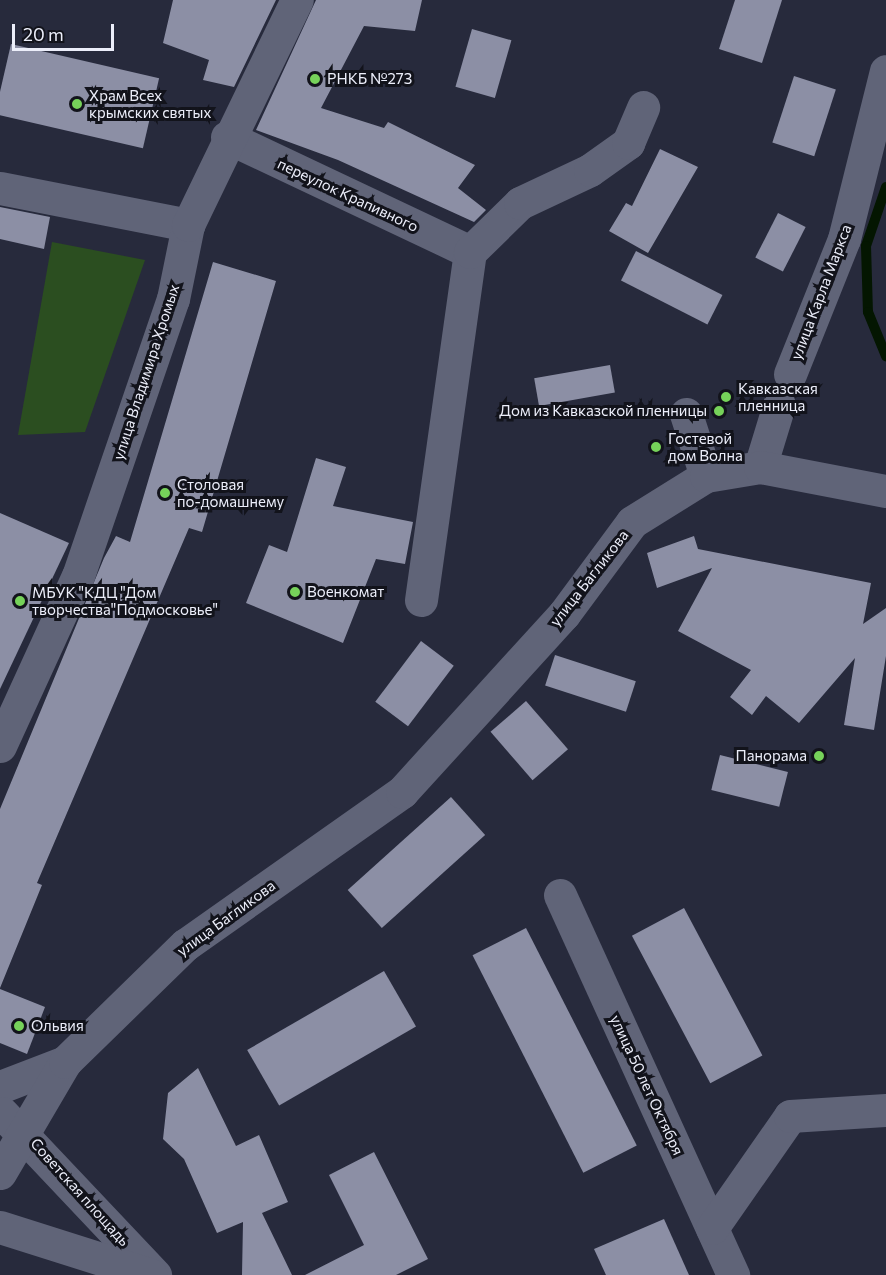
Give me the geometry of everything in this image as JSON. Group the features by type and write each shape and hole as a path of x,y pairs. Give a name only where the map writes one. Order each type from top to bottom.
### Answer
{"street":[{"name":"улица Владимира Хромых","path":"0,746 78,576 173,299 188,225 227,137 297,0"},
{"name":"улица Карла Маркса","path":"790,374 844,238 886,71"},
{"path":"421,600 470,252 520,203 590,170 628,143 642,107"},
{"name":"переулок Крапивного","path":"227,137 470,252"},
{"path":"0,188 188,225"},
{"path":"760,468 778,405"},
{"path":"686,414 706,476"},
{"name":"улица Багликова","path":"1,1103 65,1062 185,945 402,792 564,614 632,522 706,476 760,468 886,491"},
{"name":"улица 50 лет Октября","path":"560,895 733,1275"},
{"name":"улица Багликова","path":"0,1173 27,1134 65,1062"},
{"name":"Советская площадь","path":"1,1103 153,1275"},
{"name":"Советская площадь","path":"0,1173 8,1143 1,1103"},
{"path":"712,1228 790,1116 886,1110"},
{"name":"Советская площадь","path":"0,1227 153,1275"}],"green space":[{"path":"52,242 145,260 85,432 18,435"}],"building":[{"path":"173,0 276,0 234,87 203,80 209,60 163,43"},
{"path":"316,0 422,0 415,31 364,26 321,108 384,128 388,122 475,165 458,188 486,210 474,222 338,160 256,130"},
{"path":"735,0 782,0 762,63 719,49"},
{"path":"472,29 511,40 495,98 455,87"},
{"name":"Храм Всех крымских святых","path":"11,44 159,78 143,148 0,115 0,92"},
{"path":"794,76 836,90 814,156 772,143"},
{"path":"660,149 698,167 648,253 609,231 626,203 632,206"},
{"path":"0,207 50,217 44,249 0,239"},
{"path":"778,213 806,227 783,272 755,258"},
{"path":"636,251 722,295 707,324 621,280"},
{"path":"213,262 276,281 202,532 189,528 37,883 42,885 0,988 0,809 104,558 116,536 130,542"},
{"path":"610,365 615,393 539,406 534,378"},
{"path":"316,458 346,467 333,506 413,522 405,564 376,559 343,643 246,603 269,545 287,552"},
{"name":"МБУК \"КДЦ \"Дом творчества\"Подмосковье\"","path":"0,513 69,543 0,689"},
{"path":"694,536 698,549 871,583 863,624 886,608 886,656 874,730 844,725 855,658 799,723 766,696 752,715 730,697 751,670 678,631 712,568 657,588 647,553"},
{"path":"421,641 454,666 408,726 375,702"},
{"path":"555,655 636,681 626,712 545,685"},
{"path":"526,701 568,749 533,780 491,732"},
{"path":"720,755 788,772 779,807 711,790"},
{"path":"451,797 485,835 382,928 348,890"},
{"path":"684,908 762,1055 710,1083 632,936"},
{"path":"526,928 637,1145 583,1173 473,955"},
{"path":"384,971 416,1026 279,1105 247,1050"},
{"path":"0,989 45,1007 27,1054 0,1043"},
{"path":"198,1068 236,1146 259,1135 288,1202 262,1213 292,1275 242,1275 243,1222 217,1233 184,1159 163,1139 168,1093"},
{"path":"374,1152 428,1259 396,1275 305,1275 364,1245 329,1175"},
{"path":"664,1219 689,1275 606,1275 594,1249"}],"waterway":[{"path":"886,187 866,246 868,312 886,356"}],"place":[{"name":"РНКБ №273","path":"315,79"},
{"name":"Храм Всех крымских святых","path":"77,104"},
{"name":"Кавказская пленница","path":"726,397"},
{"name":"Дом из Кавказской пленницы","path":"719,411"},
{"name":"Гостевой дом Волна","path":"656,447"},
{"name":"Столовая по-домашнему","path":"165,493"},
{"name":"Военкомат","path":"295,592"},
{"name":"МБУК \"КДЦ \"Дом творчества\"Подмосковье\"","path":"20,601"},
{"name":"Панорама","path":"819,756"},
{"name":"Ольвия","path":"19,1026"}]}
